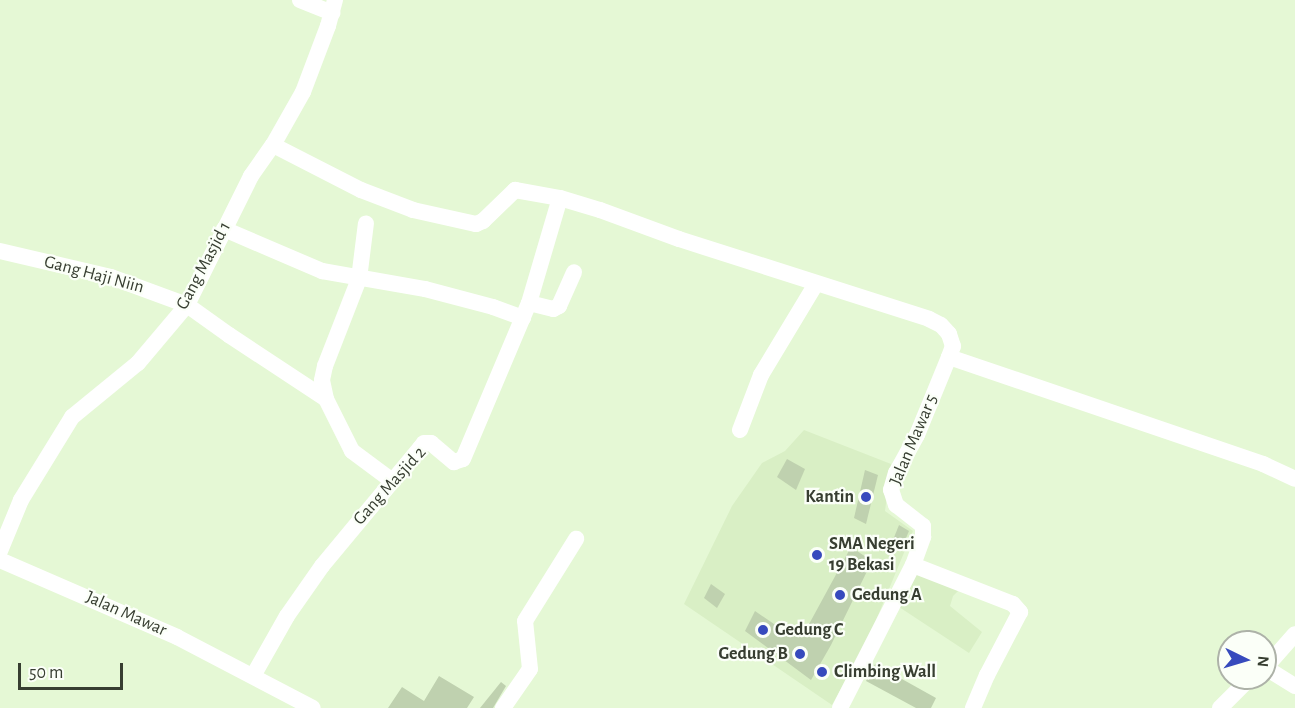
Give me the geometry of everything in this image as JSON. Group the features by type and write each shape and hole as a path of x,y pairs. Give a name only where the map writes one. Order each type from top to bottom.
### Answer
{"street":[{"path":"300,0 333,7"},
{"name":"Gang Masjid 1","path":"0,551 21,500 72,417 138,363 188,304 251,176 273,145 303,92 333,7"},
{"path":"273,145 361,190 413,210 476,224 483,222 515,190 560,198 941,324 949,334 953,346 949,357 1263,464 1295,479"},
{"name":"Gang Masjid 2","path":"253,676 293,608 391,480 424,443 431,443 454,462 463,459 526,311 560,198"},
{"path":"366,223 359,279 325,366 322,380 326,399 352,451 391,480"},
{"path":"224,229 322,270 359,279 425,289 492,307 526,311 553,309 559,306 574,272"},
{"name":"Gang Haji Niin","path":"0,251 111,278 188,304 229,335 326,399"},
{"path":"740,430 761,375 816,284"},
{"name":"Jalan Mawar 5","path":"840,708 913,566 923,537 923,526 896,505 891,490 896,473 917,435 949,357"},
{"path":"503,708 530,669 525,621 576,539"},
{"name":"Jalan Mawar","path":"0,560 111,606 253,676 307,707"},
{"path":"913,566 1013,604 1020,612 987,675 973,708"},
{"path":"1277,654 1295,634"},
{"path":"1277,675 1295,686"},
{"path":"1220,708 1238,690"}],"shaded area":[{"path":"804,430 891,464 885,511 913,531 867,642 832,705 684,604 732,506 762,463 785,451"},
{"path":"910,571 962,587 953,596 950,606 982,632 969,653 896,605"}],"building":[{"path":"787,459 805,469 796,490 777,477"},
{"name":"Kantin","path":"865,470 878,475 866,524 854,518"},
{"path":"899,525 909,531 903,545 893,540"},
{"path":"851,547 872,561 831,645 811,680 745,631 755,611 787,633 789,628 802,637"},
{"path":"711,584 725,594 717,608 704,598"},
{"path":"875,664 936,698 931,708 916,708 866,681"},
{"path":"439,676 474,697 467,708 388,708 402,687 424,701"},
{"path":"501,682 506,686 493,708 480,708"}],"place":[{"name":"Kantin","path":"866,497"},
{"name":"SMA Negeri 19 Bekasi","path":"817,555"},
{"name":"Gedung A","path":"840,595"},
{"name":"Gedung C","path":"763,630"},
{"name":"Gedung B","path":"800,654"},
{"name":"Climbing Wall","path":"822,672"}]}
